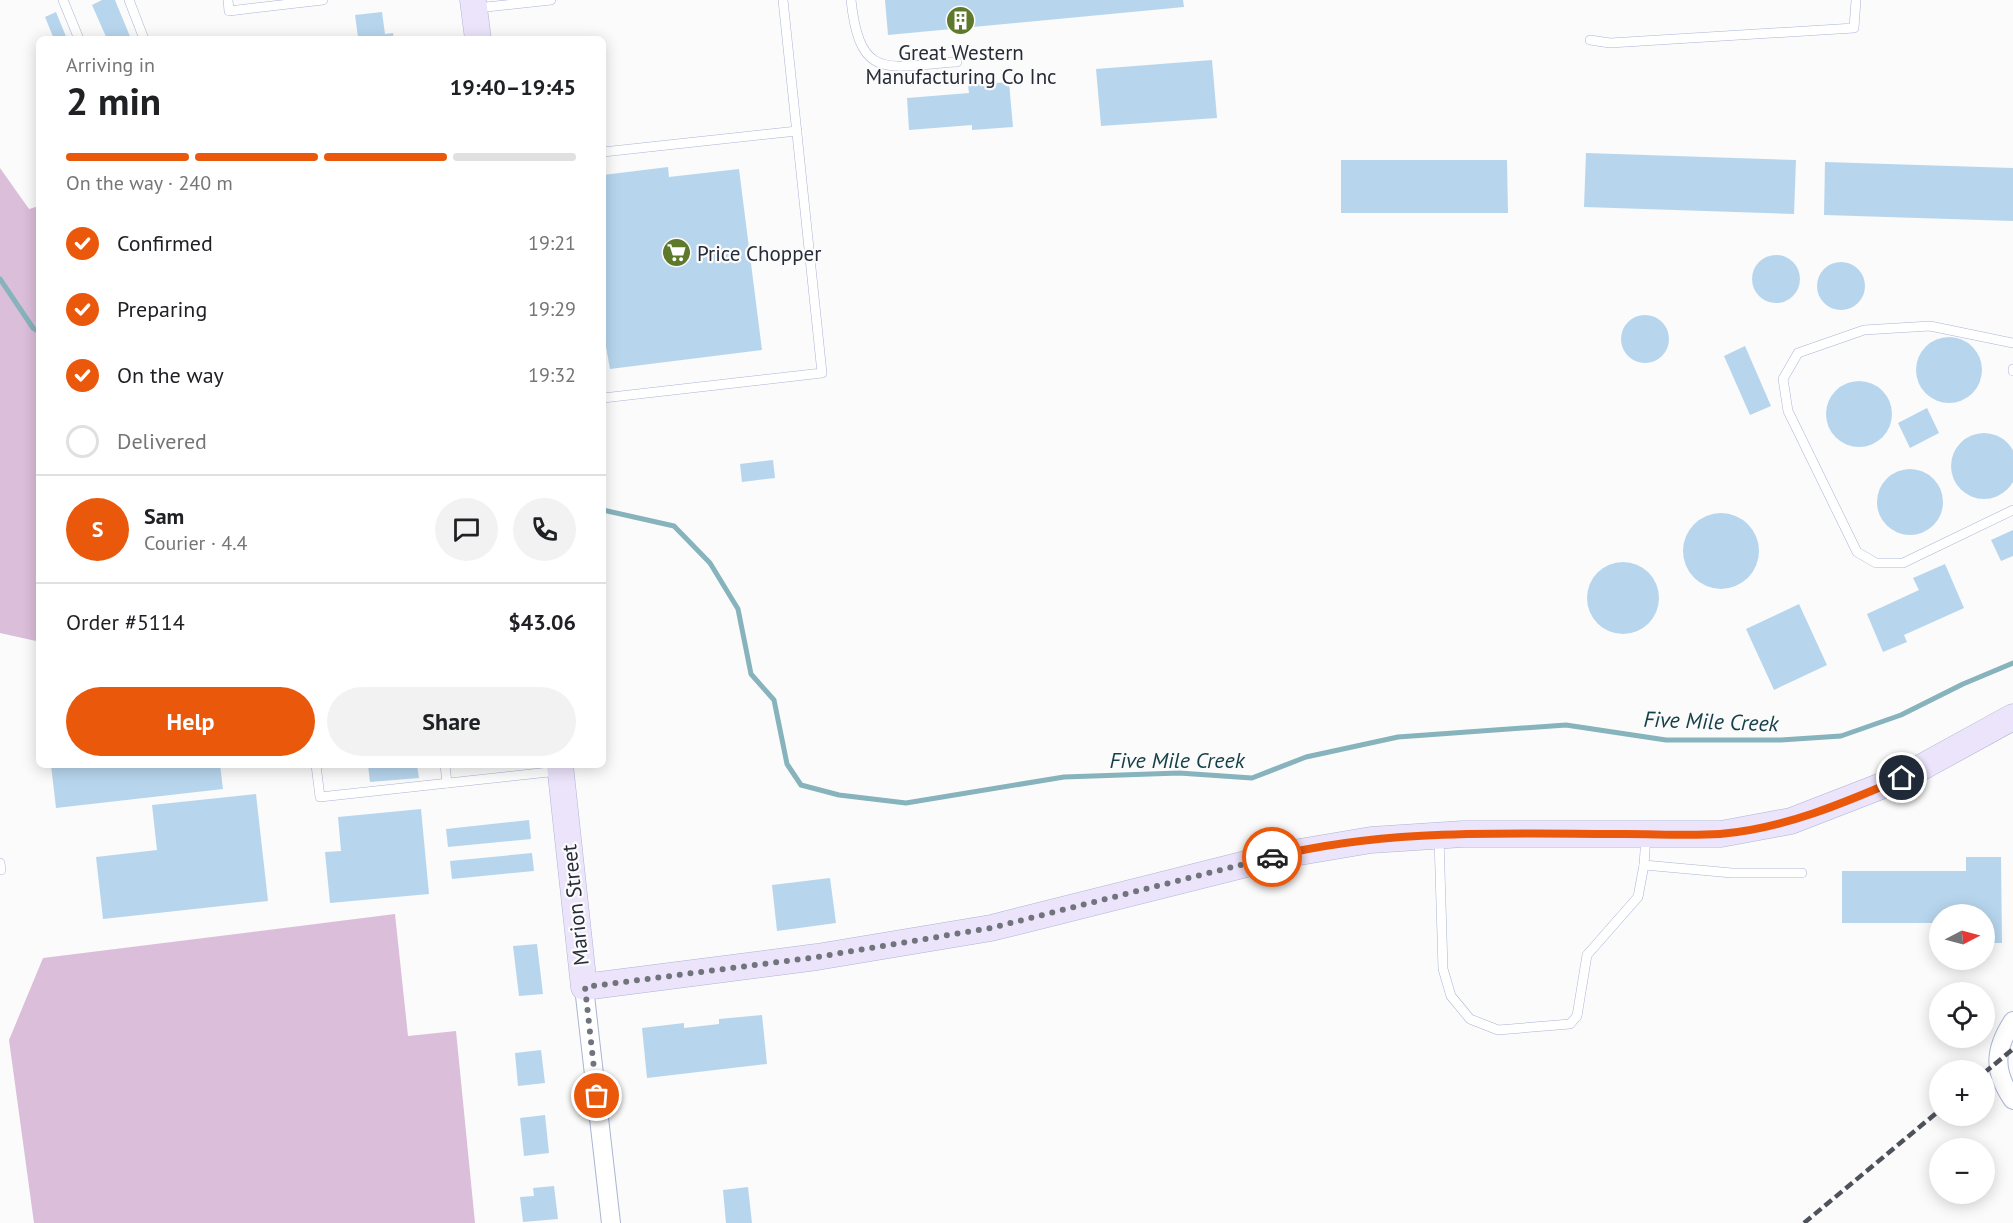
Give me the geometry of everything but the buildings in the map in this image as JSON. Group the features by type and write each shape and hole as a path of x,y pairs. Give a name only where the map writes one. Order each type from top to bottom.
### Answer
{"street":[{"path":"474,4 478,36"},
{"path":"585,987 817,957 991,928 1282,855 1371,840 1439,836 1721,834 1791,821 1849,801 1902,778 2013,717"},
{"name":"Marion Street","path":"560,768 610,1223"},
{"path":"2013,1021 2001,1039 1998,1062 2002,1084 2013,1100"}],"lane":[{"path":"63,0 78,36"},
{"path":"129,0 143,36"},
{"path":"228,0 229,11 322,0"},
{"path":"474,4 551,0"},
{"path":"606,398 822,373 783,0"},
{"path":"850,0 859,45 870,60 890,66 957,62"},
{"path":"1590,40 1610,42 1854,28 1856,0"},
{"path":"606,152 797,132"},
{"path":"2013,342 1930,326 1864,330 1798,353 1783,379 1788,411 1857,552 1876,563 1903,563 2013,510"},
{"path":"316,768 320,797 560,768"},
{"path":"445,768 447,783"},
{"path":"1439,836 1443,969 1450,996 1470,1019 1498,1030 1570,1024 1577,1017 1581,980 1587,955 1638,897 1647,834"},
{"path":"1644,865 1732,873 1802,873"}],"shaded area":[{"path":"0,168 29,209 36,207 36,641 0,633"},
{"path":"395,914 408,1036 456,1031 475,1223 34,1223 9,1040 43,958"}],"waterway":[{"name":"Five Mile Creek","path":"0,279 36,330"},
{"name":"Five Mile Creek","path":"606,511 674,526 710,563 738,609 751,674 774,700 787,764 801,785 839,795 906,803 1064,777 1179,773 1252,778 1306,757 1398,737 1566,725 1666,740 1781,740 1841,736 1901,715 1963,684 2013,663"}],"railway":[{"path":"1995,1064 2013,1049"},
{"path":"1804,1223 1929,1119"}],"way so far":[{"path":"597,1096 585,987 817,957 991,928 1272,857"}],"place":[{"name":"Great Western Manufacturing Co Inc","path":"961,21"},
{"name":"Price Chopper","path":"676,253"}],"route":[{"path":"1272,857 1371,840 1463,834 1721,834 1791,821 1849,801 1902,778"}]}
